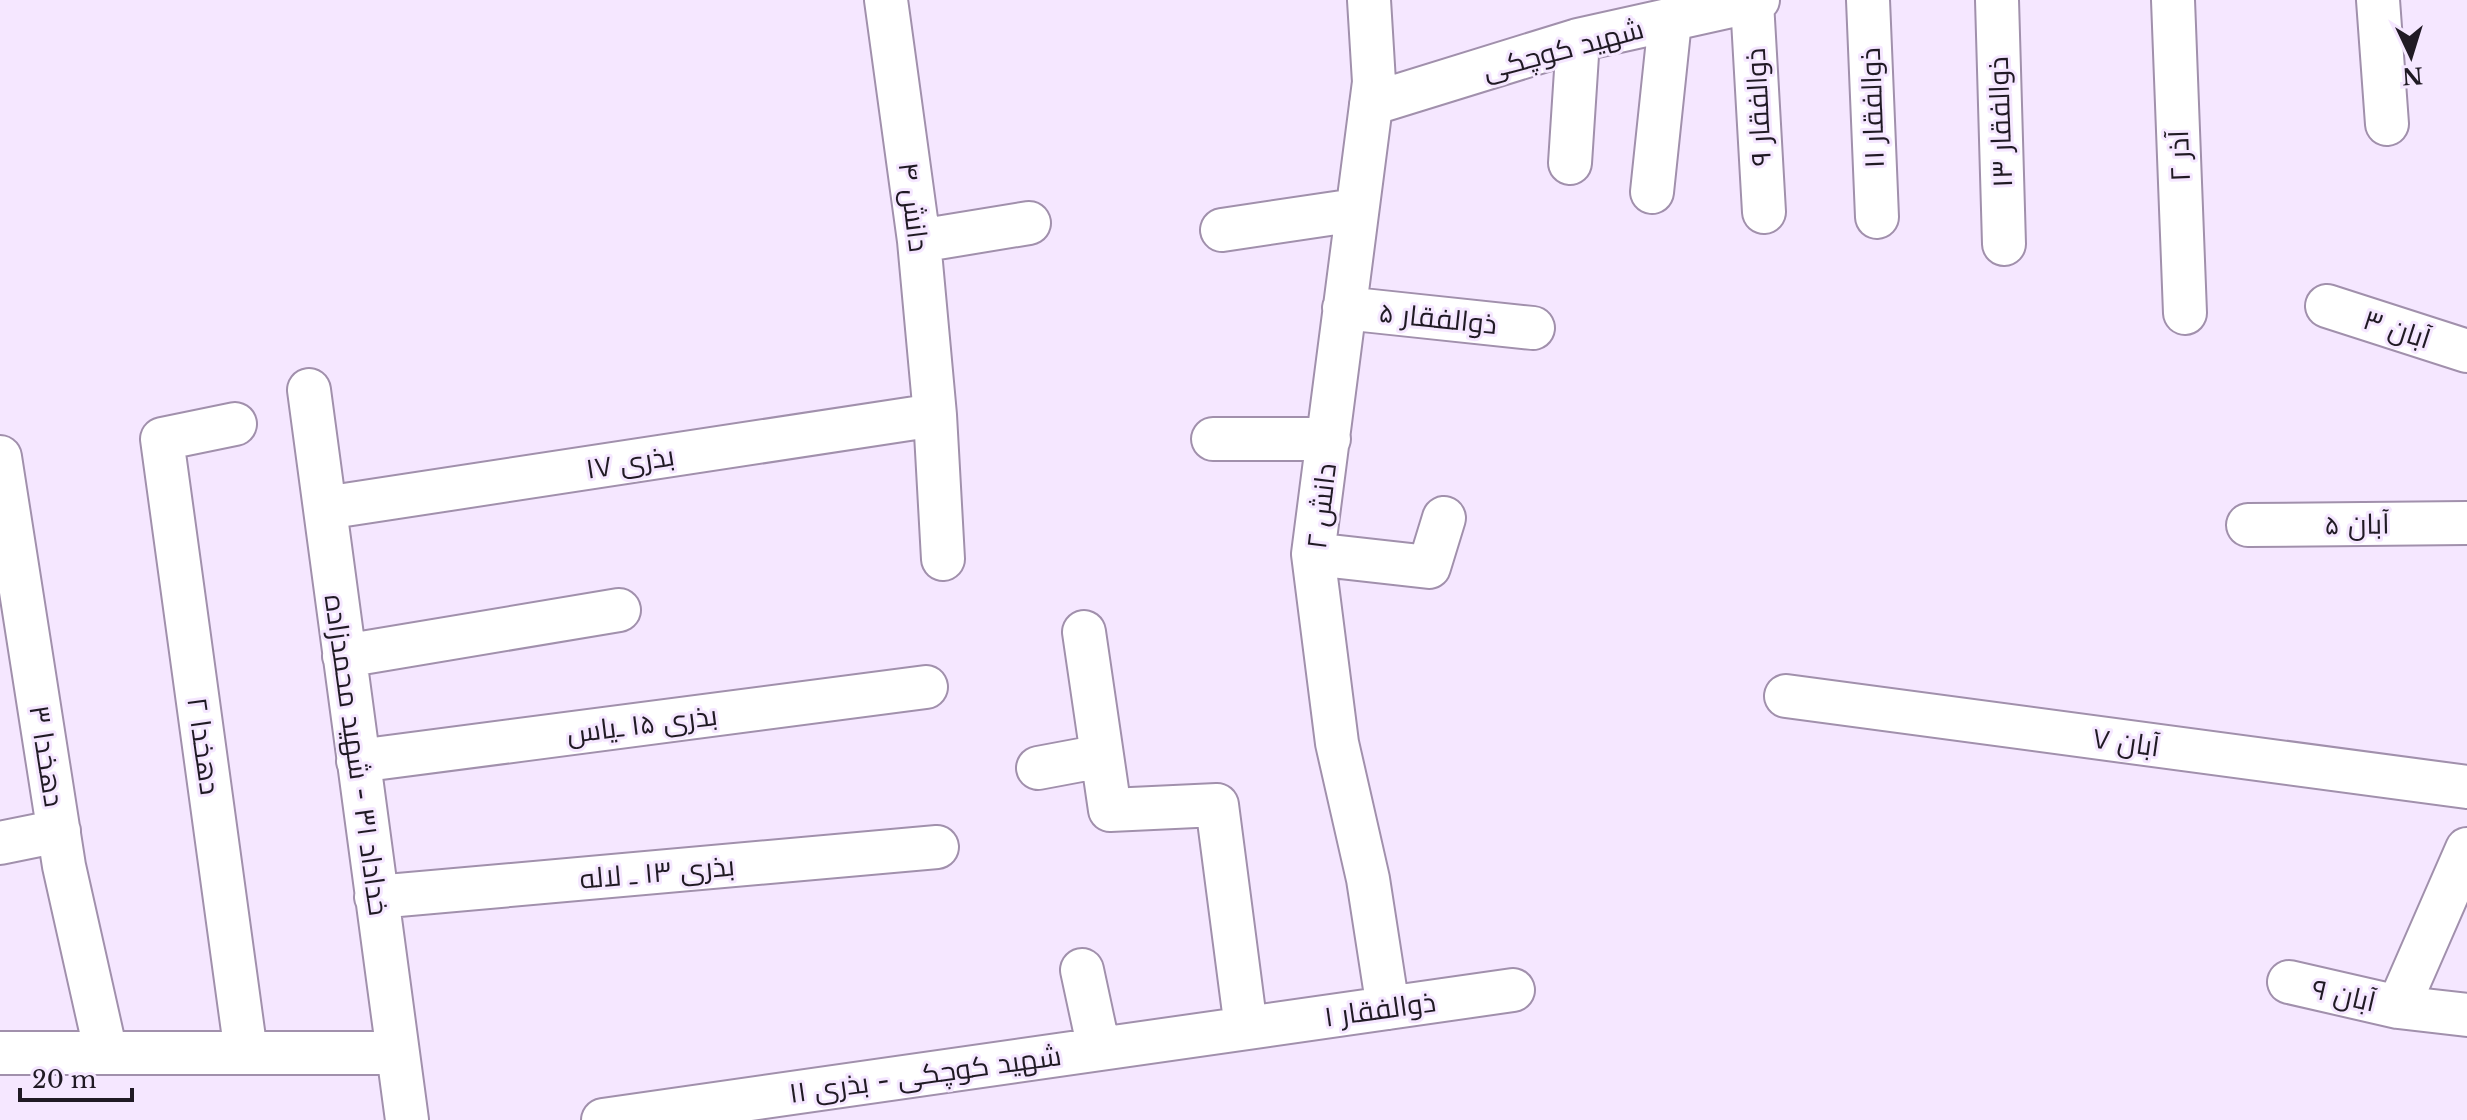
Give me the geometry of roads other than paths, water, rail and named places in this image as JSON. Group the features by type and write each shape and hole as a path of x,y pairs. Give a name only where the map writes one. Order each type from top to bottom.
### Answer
{"street":[{"name":"دانش ۴","path":"886,0 919,241 935,415 943,559"},
{"name":"دانش ۲","path":"1369,0 1374,82 1313,554 1337,743 1368,879 1388,1008"},
{"name":"ذوالفقار ۱۱","path":"1868,0 1877,217"},
{"name":"ذوالفقار ۱۳","path":"1997,0 2004,244"},
{"name":"آذر ۲","path":"2173,0 2185,313"},
{"path":"2378,0 2387,124"},
{"name":"شهید کوچکی","path":"1371,104 1578,40 1755,1"},
{"name":"ذوالفقار ۹","path":"1755,1 1764,212"},
{"path":"1652,192 1670,21"},
{"path":"1570,163 1578,40"},
{"path":"1222,230 1356,210"},
{"path":"919,241 1029,223"},
{"name":"آبان ۳","path":"2327,306 2467,351"},
{"name":"ذوالفقار ۵","path":"1344,308 1533,328"},
{"name":"خداداد ۳۱ - شهید محمدزاده","path":"309,390 407,1120"},
{"name":"بذری ۱۷","path":"325,508 935,415"},
{"name":"دهخدا ۲","path":"235,424 162,439 246,1053"},
{"path":"1213,439 1329,439"},
{"name":"دهخدا ۳","path":"0,457 12,614 106,1053"},
{"path":"1313,554 1429,567 1444,518"},
{"name":"آبان ۵","path":"2248,525 2467,523"},
{"path":"344,656 619,610"},
{"path":"1084,632 1110,810 1217,805 1246,1028"},
{"name":"بذری ۱۵ ـ‌یاس","path":"358,761 926,687"},
{"name":"آبان ۷","path":"1786,696 2467,787"},
{"path":"1038,768 1102,756"},
{"path":"0,843 59,831"},
{"name":"بذری ۱۳ ـ لاله","path":"376,897 937,847"},
{"path":"2398,1007 2467,849"},
{"path":"1082,970 1099,1049"},
{"name":"آبان ۹","path":"2289,982 2398,1007 2467,1015"},
{"name":"ذوالفقار ۱","path":"1246,1028 1513,990"},
{"name":"شهید کوچکی - بذری ۱۱","path":"603,1120 1246,1028"},
{"path":"0,1053 397,1053"}]}
